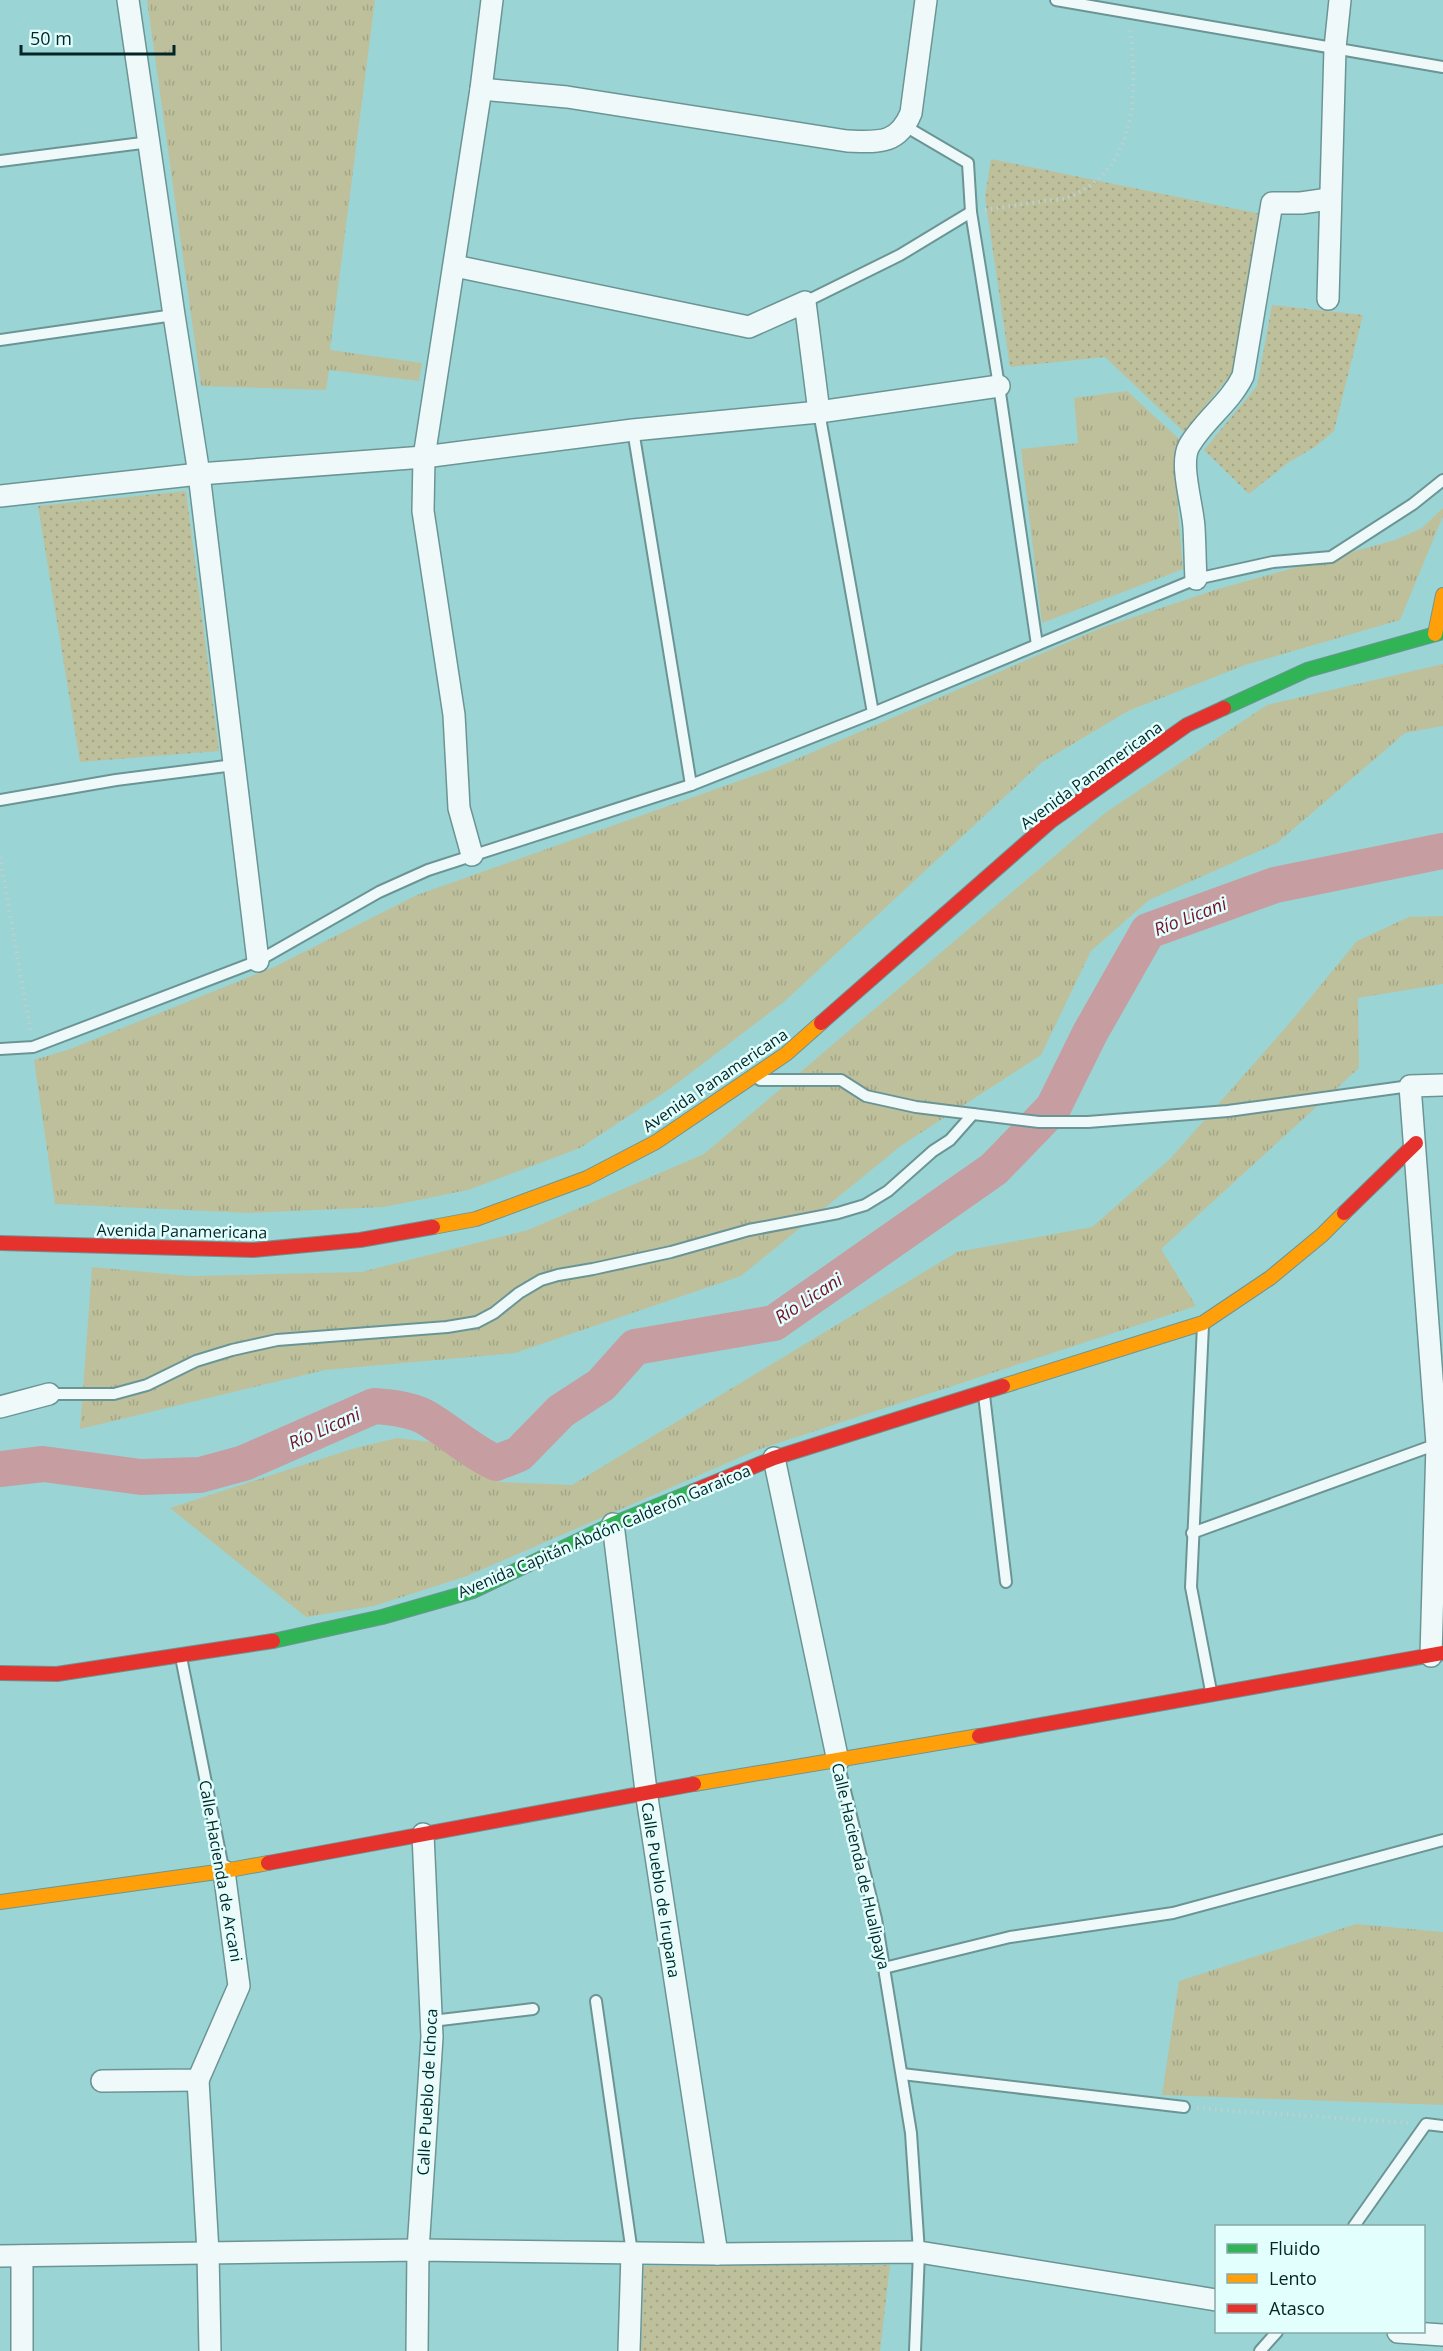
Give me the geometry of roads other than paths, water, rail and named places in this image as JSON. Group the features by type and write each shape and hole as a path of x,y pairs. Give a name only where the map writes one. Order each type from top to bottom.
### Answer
{"street":[{"path":"128,0 199,474 258,961"},
{"path":"481,89 567,97 847,141 877,142 898,134 905,126 911,112 926,0"},
{"path":"1328,299 1335,48 1340,0"},
{"path":"472,855 459,808 454,715 423,511 424,457 496,3"},
{"path":"1196,579 1194,525 1185,464 1187,448 1236,390 1243,376 1272,203 1301,203 1329,199"},
{"path":"455,266 749,327 805,302 819,412"},
{"path":"0,496 199,474 424,457 633,430 819,412 999,386"},
{"path":"1439,633 1443,596"},
{"name":"Avenida Panamericana","path":"0,1243 253,1250 360,1240 476,1219 587,1178 656,1142 786,1054 1051,821 1188,725 1307,670 1439,633"},
{"path":"0,1902 224,1871 646,1791 838,1761 1437,1654 1440,1443 1410,1086 1443,1085"},
{"name":"Avenida Capitán Abdón Calderón Garaicoa","path":"0,1673 57,1674 254,1645 382,1617 472,1591 613,1524 774,1458 1203,1323 1270,1278 1322,1235 1416,1143"},
{"path":"0,1407 49,1394"},
{"name":"Calle Hacienda de Hualipaya","path":"774,1458 838,1761"},
{"name":"Calle Pueblo de Irupana","path":"613,1524 646,1791 717,2254"},
{"name":"Calle Pueblo de Ichoca","path":"417,2351 418,2250 432,2021 423,1834"},
{"name":"Calle Hacienda de Arcani","path":"210,2351 208,2252 198,2080 239,1986 224,1871"},
{"path":"102,2081 198,2080"},
{"path":"0,2256 418,2250 717,2254 919,2252 1215,2300"},
{"path":"629,2351 632,2253"},
{"path":"22,2256 22,2351"},
{"path":"1420,2333 1443,2335"}],"lane":[{"path":"1056,0 1443,67"},
{"path":"905,126 968,163 971,212 999,386 1036,645"},
{"path":"0,161 150,142"},
{"path":"805,302 900,255 971,212"},
{"path":"0,340 174,315"},
{"path":"819,412 873,713"},
{"path":"633,430 691,785"},
{"path":"0,1049 33,1047 258,961 379,892 428,870 691,785 873,713 1196,579 1273,562 1331,557 1413,504 1443,480"},
{"path":"0,800 116,780 234,765"},
{"path":"747,1080 841,1080 866,1096 916,1107 1040,1122 1088,1122 1228,1111 1410,1086"},
{"path":"49,1394 114,1394 147,1384 196,1361 277,1340 447,1327 477,1322 494,1313 534,1284 558,1275 671,1252 749,1230 838,1213 865,1205 888,1191 933,1151 950,1140 973,1113"},
{"path":"1203,1323 1191,1587 1212,1695"},
{"path":"983,1392 1006,1582"},
{"path":"1192,1533 1440,1443"},
{"name":"Calle Hacienda de Arcani","path":"180,1656 224,1871"},
{"name":"Calle Hacienda de Hualipaya","path":"838,1761 876,1919 912,2133 919,2252 915,2351"},
{"path":"884,1968 1010,1936 1173,1913 1443,1840"},
{"path":"596,2001 632,2253"},
{"path":"432,2021 533,2009"},
{"path":"902,2074 1184,2107"},
{"path":"1355,2225 1426,2124 1443,2126"},
{"path":"1260,2351 1275,2333"}],"waterway":[{"name":"Río Licani","path":"0,1469 43,1464 141,1477 200,1475 244,1463 374,1406 400,1409 425,1417 477,1453 496,1463 519,1454 561,1411 601,1385 635,1347 774,1323 994,1169 1053,1108 1090,1033 1148,931 1275,885 1443,851"}]}
